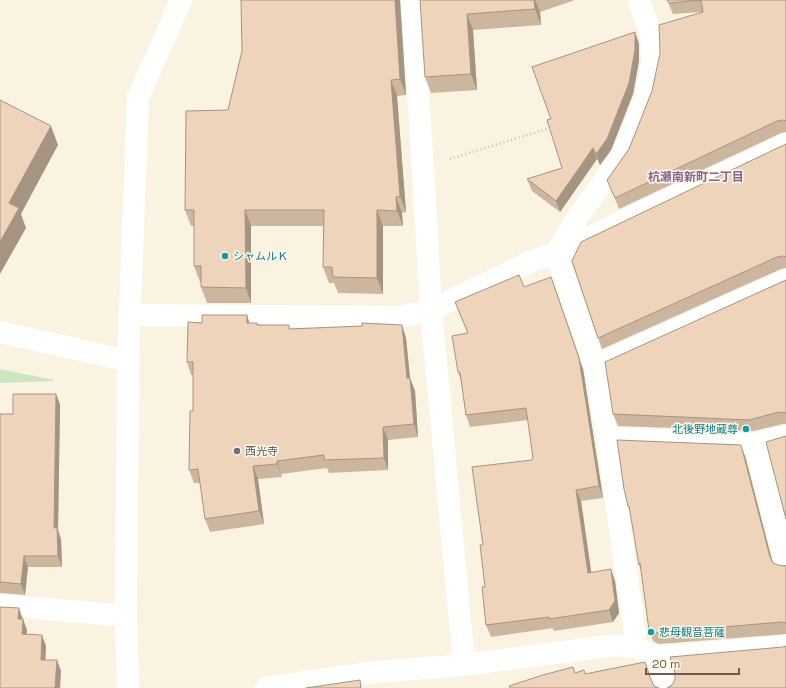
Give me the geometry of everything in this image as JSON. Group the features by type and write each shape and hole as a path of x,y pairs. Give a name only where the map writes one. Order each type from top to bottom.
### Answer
{"street":[{"path":"128,688 126,616 128,361 138,98 181,0"},
{"path":"412,0 431,310 464,665"},
{"path":"556,253 579,215 622,156 646,98 652,62 651,35 639,0"},
{"path":"130,316 399,317 431,310 532,261 556,253 786,144"},
{"path":"556,253 595,366 607,438 637,648"},
{"path":"595,366 786,280"},
{"path":"0,332 128,361"},
{"path":"607,438 755,444 786,436"},
{"path":"755,444 786,565"},
{"path":"0,605 126,616"},
{"path":"266,688 376,680 464,665 616,645 637,648 657,657 786,646"},
{"path":"657,657 667,688"}],"path":[{"path":"423,168 557,126"}],"green space":[{"path":"0,369 54,380 0,383"}],"building":[{"path":"241,0 395,0 400,79 391,80 400,196 396,197 397,211 377,210 377,278 333,277 332,267 323,267 324,210 245,210 246,288 201,287 201,266 194,266 194,210 185,210 186,111 228,110 242,51"},
{"path":"420,0 534,0 535,9 467,14 471,74 425,77"},
{"path":"667,0 701,0 669,3"},
{"path":"701,0 786,0 786,121 777,121 615,198 607,180 629,149 652,91 660,53 659,25 703,12"},
{"path":"635,32 635,50 629,83 607,139 596,154 593,148 556,201 527,179 562,168 547,120 551,119 532,67"},
{"path":"0,100 51,126 9,203 19,208 0,242"},
{"path":"786,144 786,257 777,257 598,338 572,261 581,242"},
{"path":"519,275 524,287 551,277 579,358 599,486 576,490 588,573 611,569 615,601 609,610 549,619 549,617 486,625 482,587 485,587 480,545 483,545 472,467 532,460 533,458 526,408 466,415 460,372 458,372 452,336 468,333 455,302"},
{"path":"786,280 786,413 779,412 749,420 613,414 605,362"},
{"path":"202,315 247,315 247,323 257,323 257,325 289,325 289,329 362,326 362,323 402,325 407,378 410,378 414,424 383,427 384,458 324,460 324,455 277,461 277,464 253,466 259,511 205,519 198,469 189,470 190,411 193,411 193,362 187,362 188,322 202,323"},
{"path":"13,394 56,394 54,528 57,527 58,556 24,556 21,584 0,582 0,414 13,414"},
{"path":"786,436 786,519 766,442"},
{"path":"617,440 741,445 770,557 773,563 778,565 786,565 786,623 781,622 655,633 649,630 640,563 639,565 629,506 624,489"},
{"path":"0,607 19,608 18,619 23,619 22,634 42,635 41,660 57,660 55,688 0,688"},
{"path":"786,646 786,688 667,688 672,685 675,679 675,673 670,657"},
{"path":"645,662 654,686 659,688 510,688 509,686 573,667 575,673 584,670 585,674"},
{"path":"360,680 361,688 306,688"}],"place":[{"name":"シャムルＫ","path":"225,256"},
{"name":"北後野地蔵尊","path":"746,429"},
{"name":"西光寺","path":"237,451"},
{"name":"悲母観音菩薩","path":"651,632"}],"district":[{"name":"杭瀬南新町二丁目","path":"696,177"}]}
